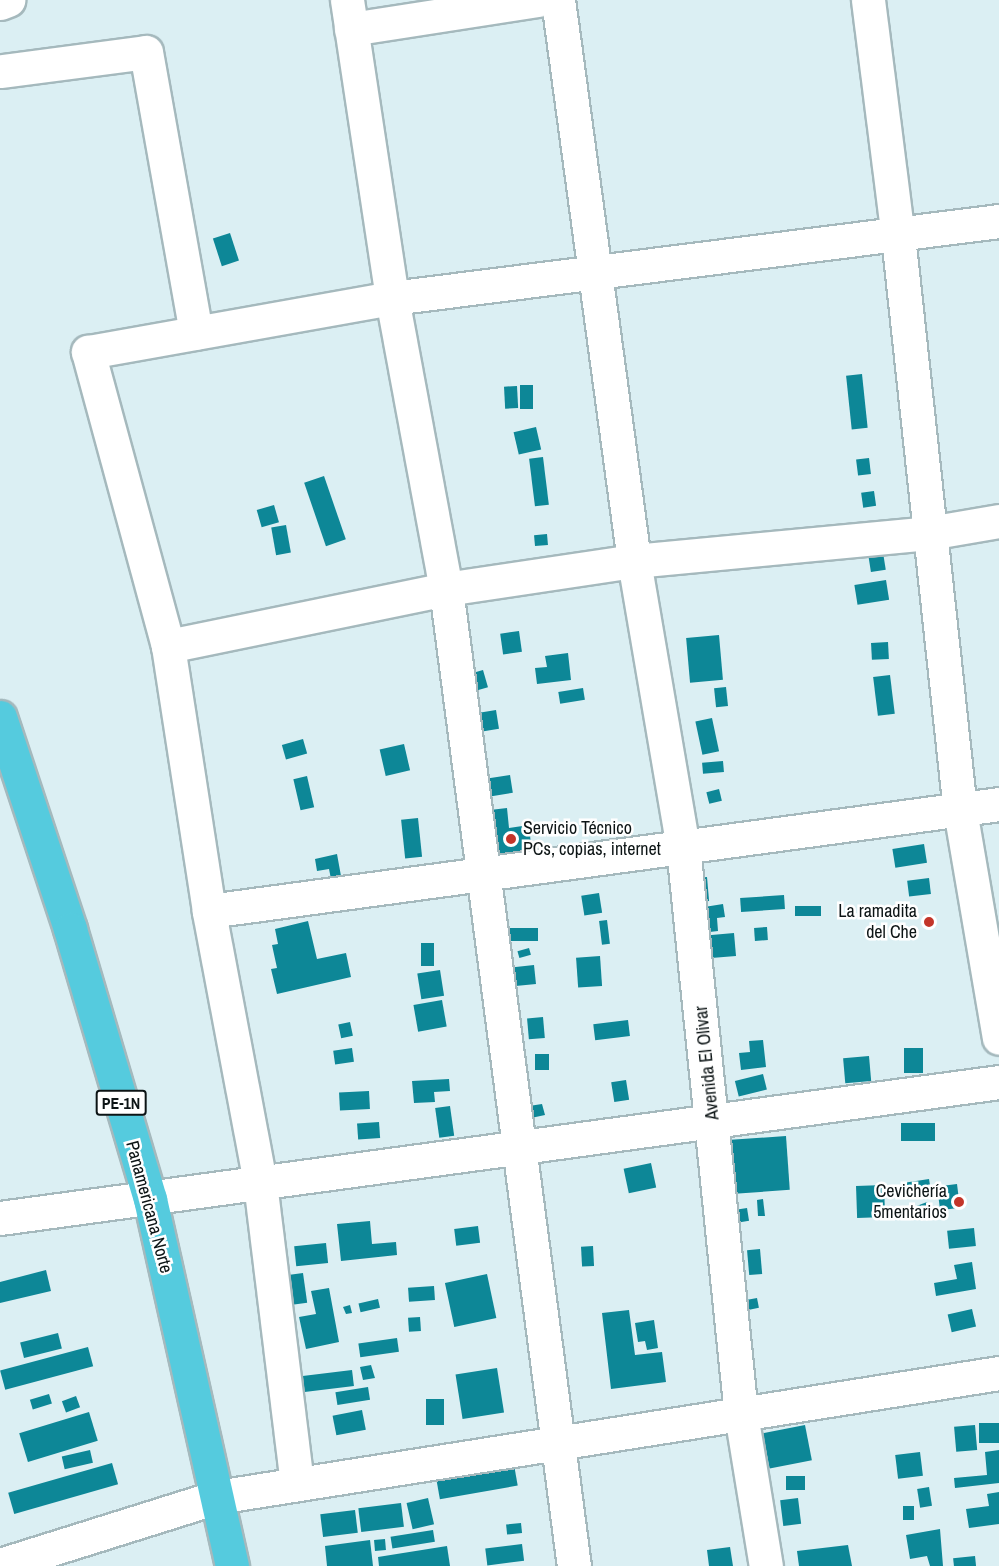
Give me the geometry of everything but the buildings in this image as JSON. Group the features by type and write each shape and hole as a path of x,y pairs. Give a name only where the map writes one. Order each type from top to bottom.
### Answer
{"highway":[{"name":"Panamericana Norte","path":"0,717 70,929 150,1199 232,1566"}],"street":[{"path":"0,3 8,0"},
{"path":"538,0 349,15 392,298 446,589 486,874 556,1443 574,1566"},
{"name":"Avenida El Olivar","path":"558,0 634,561 683,847 713,1122 741,1414 766,1566"},
{"path":"868,0 898,236 960,810 999,1038"},
{"path":"2,71 146,52 196,333"},
{"path":"297,1484 260,1182 209,911 168,646 88,352 392,298 898,236 999,221"},
{"path":"168,646 446,589 634,561 929,533 999,521"},
{"path":"209,911 999,804"},
{"path":"0,1218 999,1082"},
{"path":"0,1564 218,1497 999,1373"}],"place":[{"name":"Servicio Técnico PCs, copias, internet","path":"511,839"},
{"name":"La ramadita del Che","path":"929,922"},
{"name":"Cevichería 5mentarios","path":"959,1202"}]}
